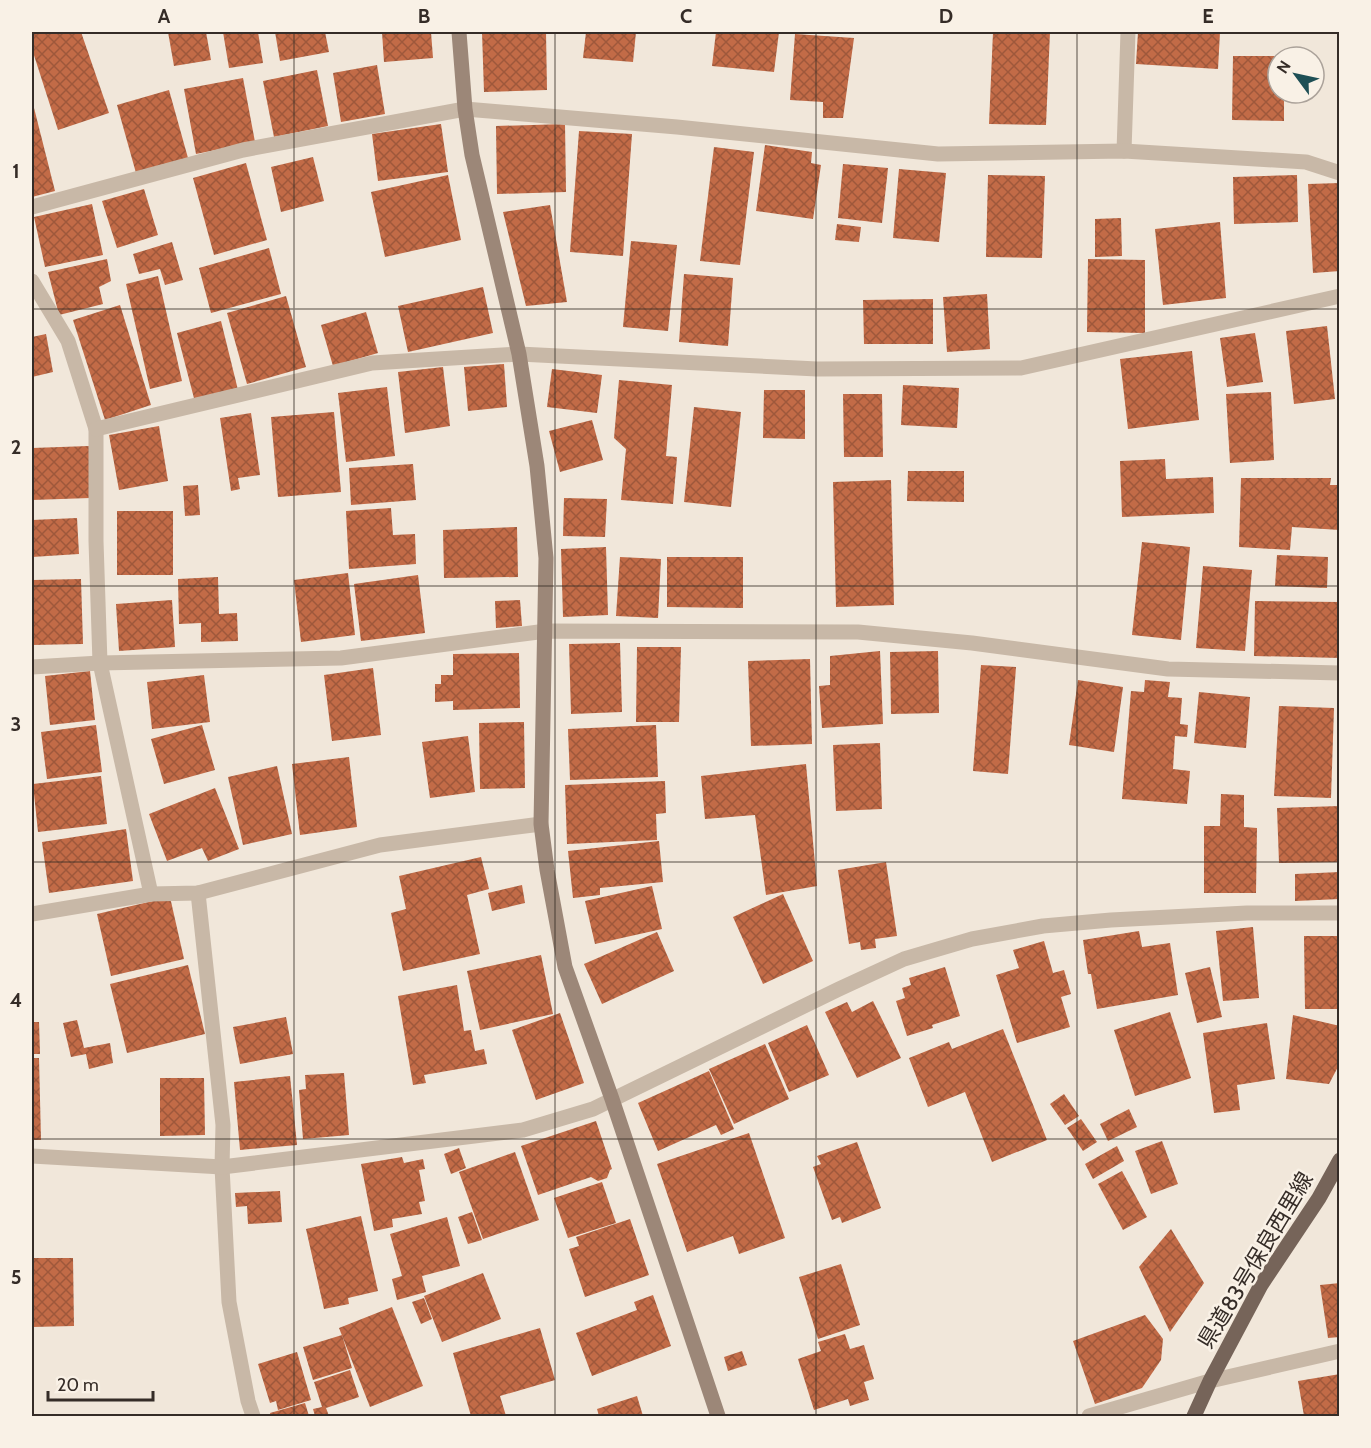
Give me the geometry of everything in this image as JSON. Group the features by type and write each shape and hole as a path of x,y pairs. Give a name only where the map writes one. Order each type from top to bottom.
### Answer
{"main road":[{"name":"県道83号保良西里線","path":"1194,1416 1261,1285 1319,1198 1340,1160"}],"street":[{"path":"459,32 465,109 472,155 519,354 537,466 546,558 541,824 565,966 718,1416"},
{"path":"1124,151 1128,32"},
{"path":"32,207 243,150 465,109 677,127 938,154 1124,151 1306,162 1340,173"},
{"path":"32,281 68,341 96,429 96,541 100,663 151,894"},
{"path":"96,429 372,363 519,354 817,369 1021,368 1340,296"},
{"path":"32,667 100,663 341,658 546,631 858,632 972,643 1168,669 1340,673"},
{"path":"32,914 151,894 198,893 380,845 541,824"},
{"path":"198,893 223,1125 222,1167 229,1302 248,1401 253,1416"},
{"path":"32,1156 222,1167 523,1130 593,1109 904,959 972,939 1043,926 1111,920 1247,913 1340,913"},
{"path":"1089,1416 1210,1381 1340,1351"}],"building":[{"path":"32,32 81,32 109,113 58,130 32,49"},
{"path":"168,32 206,32 211,60 174,66"},
{"path":"223,32 258,32 263,63 229,68"},
{"path":"275,32 325,32 329,52 280,61"},
{"path":"382,32 431,32 433,58 384,62"},
{"path":"482,32 546,32 547,90 484,92"},
{"path":"586,32 636,32 633,62 583,58"},
{"path":"716,32 779,32 774,72 712,66"},
{"path":"993,32 1050,32 1046,125 989,124"},
{"path":"1138,32 1220,32 1218,69 1136,64"},
{"path":"795,34 854,38 843,118 823,118 823,102 790,100"},
{"path":"1233,56 1266,56 1266,105 1284,105 1284,121 1232,120"},
{"path":"377,65 385,114 341,122 333,73"},
{"path":"317,70 328,126 274,137 263,81"},
{"path":"243,78 255,142 196,154 184,89"},
{"path":"169,90 188,158 136,173 117,105"},
{"path":"32,100 55,191 32,197"},
{"path":"441,124 448,172 378,181 372,134"},
{"path":"565,124 566,192 497,194 496,126"},
{"path":"579,131 632,134 623,256 570,252"},
{"path":"765,145 812,152 811,163 821,165 813,219 756,211"},
{"path":"714,147 754,152 740,265 700,261"},
{"path":"313,157 324,201 281,212 271,167"},
{"path":"246,163 267,240 214,255 193,178"},
{"path":"843,164 888,168 882,223 838,218"},
{"path":"899,169 946,173 939,242 893,238"},
{"path":"448,175 461,240 385,257 371,192"},
{"path":"988,175 1045,176 1042,258 986,257"},
{"path":"1297,175 1298,222 1234,224 1233,177"},
{"path":"1340,183 1340,271 1313,273 1308,184"},
{"path":"144,189 158,235 117,248 102,201"},
{"path":"92,204 103,255 45,267 34,217"},
{"path":"550,205 567,302 526,306 503,212"},
{"path":"1121,218 1122,256 1095,257 1095,219"},
{"path":"1220,222 1226,298 1163,305 1155,229"},
{"path":"837,224 861,227 859,242 835,240"},
{"path":"631,241 677,245 668,331 623,327"},
{"path":"172,242 183,280 165,285 160,269 139,274 133,254"},
{"path":"269,248 281,294 211,313 199,268"},
{"path":"107,259 111,281 99,287 103,304 59,315 48,272"},
{"path":"1088,259 1145,260 1145,333 1087,332"},
{"path":"684,274 733,278 728,346 679,342"},
{"path":"158,276 182,381 150,389 126,284"},
{"path":"483,287 493,333 408,352 398,306"},
{"path":"987,294 990,349 947,352 943,297"},
{"path":"286,296 306,367 247,384 227,313"},
{"path":"933,299 933,344 864,344 863,300"},
{"path":"120,305 151,405 105,420 73,320"},
{"path":"366,312 378,353 333,366 321,325"},
{"path":"221,321 238,390 195,402 177,333"},
{"path":"1327,326 1335,399 1294,404 1286,331"},
{"path":"1255,333 1263,382 1227,387 1220,338"},
{"path":"46,334 53,372 32,377 32,337"},
{"path":"1192,351 1199,420 1128,429 1120,359"},
{"path":"504,364 507,407 468,411 464,367"},
{"path":"443,367 450,426 405,433 398,372"},
{"path":"552,369 602,375 597,413 547,407"},
{"path":"619,380 672,385 666,456 677,457 673,504 621,500 626,449 614,438"},
{"path":"903,385 959,388 957,428 901,425"},
{"path":"387,387 395,456 346,462 338,393"},
{"path":"764,390 805,390 805,439 763,438"},
{"path":"1271,392 1274,460 1230,463 1226,394"},
{"path":"843,394 882,394 883,457 844,457"},
{"path":"694,407 741,412 731,507 684,502"},
{"path":"334,412 341,492 278,497 271,417"},
{"path":"251,413 260,475 238,478 240,489 231,491 220,418"},
{"path":"592,420 603,460 560,472 549,431"},
{"path":"159,426 168,481 119,490 109,435"},
{"path":"89,446 90,498 32,500 32,448"},
{"path":"1165,459 1166,479 1213,477 1214,513 1122,517 1120,461"},
{"path":"413,464 416,500 351,505 349,468"},
{"path":"908,471 964,471 964,502 907,501"},
{"path":"1241,478 1331,478 1330,485 1340,485 1340,530 1292,527 1290,550 1239,547"},
{"path":"891,480 894,605 836,607 833,482"},
{"path":"198,485 200,515 185,516 183,486"},
{"path":"564,498 607,499 605,537 563,536"},
{"path":"391,508 393,535 415,534 416,564 349,569 346,511"},
{"path":"117,511 173,511 173,575 117,575"},
{"path":"77,518 79,554 32,557 32,520"},
{"path":"517,527 518,577 444,578 443,530"},
{"path":"1142,542 1190,547 1181,640 1132,635"},
{"path":"606,547 608,615 563,617 561,549"},
{"path":"1277,555 1328,557 1327,588 1275,586"},
{"path":"620,557 661,559 658,618 616,616"},
{"path":"667,557 743,557 743,608 667,607"},
{"path":"1203,566 1252,570 1245,651 1196,648"},
{"path":"348,573 355,635 301,642 294,580"},
{"path":"418,575 425,633 361,641 354,584"},
{"path":"218,577 219,614 237,613 238,641 201,642 201,623 179,624 178,579"},
{"path":"81,579 83,644 32,645 32,580"},
{"path":"172,600 175,647 119,651 116,604"},
{"path":"520,600 522,626 496,628 495,601"},
{"path":"1255,601 1340,602 1340,658 1254,656"},
{"path":"620,643 622,712 571,714 569,644"},
{"path":"637,647 681,647 679,722 636,722"},
{"path":"880,651 883,724 822,728 819,686 830,685 830,656"},
{"path":"938,651 939,713 891,714 890,652"},
{"path":"519,653 520,708 453,710 453,701 435,702 435,684 441,684 441,675 453,675 453,654"},
{"path":"810,659 812,744 751,746 748,661"},
{"path":"981,665 1016,667 1008,774 973,771"},
{"path":"373,668 381,735 332,741 324,675"},
{"path":"90,671 95,720 50,725 45,676"},
{"path":"204,675 210,722 152,729 147,682"},
{"path":"1078,680 1123,687 1114,752 1069,745"},
{"path":"1145,680 1170,682 1168,697 1182,698 1180,724 1188,725 1187,737 1175,736 1173,769 1190,771 1187,804 1122,799 1131,691 1144,692"},
{"path":"1199,692 1250,697 1246,748 1194,743"},
{"path":"1279,706 1334,708 1331,798 1274,796"},
{"path":"524,722 525,788 480,789 479,723"},
{"path":"96,725 102,772 47,779 41,732"},
{"path":"202,725 215,770 164,784 151,739"},
{"path":"656,725 658,777 570,780 568,729"},
{"path":"468,736 475,792 430,798 422,742"},
{"path":"880,743 882,809 836,811 833,745"},
{"path":"349,757 357,827 300,835 292,764"},
{"path":"806,764 817,886 766,895 755,815 705,819 701,776"},
{"path":"277,766 292,834 243,845 228,777"},
{"path":"101,776 107,824 38,832 33,784"},
{"path":"665,781 666,813 656,814 657,840 567,844 565,785"},
{"path":"215,788 239,849 208,861 202,848 167,861 149,814"},
{"path":"1221,794 1244,795 1244,827 1257,828 1256,893 1204,893 1204,826 1220,826"},
{"path":"1340,806 1340,862 1279,863 1277,808"},
{"path":"126,829 133,881 49,893 42,842"},
{"path":"659,841 663,882 600,888 600,895 573,898 568,851"},
{"path":"481,857 489,889 467,895 480,954 403,971 391,913 406,909 399,876"},
{"path":"886,862 897,936 875,939 876,948 861,950 860,942 849,944 838,870"},
{"path":"1340,872 1340,899 1295,901 1295,874"},
{"path":"522,885 525,903 492,911 488,893"},
{"path":"652,886 662,929 595,944 585,901"},
{"path":"783,894 813,961 763,984 733,917"},
{"path":"170,897 184,959 111,976 97,914"},
{"path":"1253,927 1259,998 1223,1001 1216,931"},
{"path":"1139,931 1142,947 1170,943 1178,995 1097,1009 1091,974 1088,974 1083,940"},
{"path":"657,932 674,971 602,1004 584,964"},
{"path":"1304,936 1340,936 1340,1009 1305,1009"},
{"path":"1044,941 1053,973 1064,970 1071,994 1061,997 1070,1027 1017,1043 996,975 1019,968 1013,950"},
{"path":"541,955 553,1014 480,1030 467,971"},
{"path":"188,965 205,1034 127,1053 110,984"},
{"path":"945,967 960,1016 907,1036 896,1001 905,998 902,988 911,985 909,978"},
{"path":"1210,967 1222,1017 1197,1023 1185,973"},
{"path":"457,985 464,1031 471,1030 475,1051 484,1049 487,1064 424,1075 426,1083 413,1085 398,996"},
{"path":"873,1001 901,1058 857,1078 825,1012 847,1002 852,1012"},
{"path":"1170,1012 1191,1078 1135,1096 1114,1030"},
{"path":"560,1013 584,1083 536,1100 512,1030"},
{"path":"1293,1015 1340,1026 1340,1063 1329,1084 1286,1079"},
{"path":"286,1017 293,1054 240,1064 233,1027"},
{"path":"77,1020 84,1048 110,1043 113,1063 89,1069 86,1054 71,1057 63,1023"},
{"path":"32,1022 39,1022 40,1054 32,1054"},
{"path":"1267,1023 1275,1079 1237,1085 1240,1110 1214,1113 1203,1033"},
{"path":"807,1025 829,1075 789,1092 768,1043"},
{"path":"1003,1029 1047,1140 992,1162 965,1092 928,1107 909,1058 949,1042 952,1049"},
{"path":"765,1044 789,1099 734,1124 709,1069"},
{"path":"32,1058 39,1058 41,1140 32,1140"},
{"path":"709,1071 734,1129 721,1135 716,1125 658,1151 638,1103"},
{"path":"344,1073 349,1135 303,1139 299,1090 306,1089 305,1075"},
{"path":"290,1076 297,1145 240,1150 234,1082"},
{"path":"160,1078 204,1078 205,1135 160,1136"},
{"path":"1064,1094 1079,1116 1065,1125 1050,1104"},
{"path":"1129,1109 1137,1127 1108,1141 1100,1124"},
{"path":"1081,1119 1097,1142 1083,1151 1067,1128"},
{"path":"596,1121 612,1169 607,1178 598,1181 591,1177 538,1195 521,1146"},
{"path":"749,1133 785,1238 739,1254 733,1236 687,1252 657,1164"},
{"path":"1162,1141 1178,1184 1151,1194 1135,1151"},
{"path":"857,1142 881,1208 842,1223 840,1217 832,1220 813,1167 821,1164 817,1156"},
{"path":"1117,1146 1124,1161 1093,1179 1085,1164"},
{"path":"459,1148 466,1168 451,1174 444,1154"},
{"path":"515,1152 539,1220 483,1239 459,1172"},
{"path":"402,1157 404,1163 423,1159 425,1169 419,1170 425,1201 419,1202 422,1214 392,1219 393,1227 374,1231 361,1164"},
{"path":"1122,1171 1147,1217 1123,1230 1098,1184"},
{"path":"602,1182 616,1223 568,1238 554,1198"},
{"path":"280,1191 282,1222 248,1224 247,1206 236,1207 235,1193"},
{"path":"472,1212 482,1240 468,1244 458,1217"},
{"path":"361,1216 378,1291 348,1298 349,1304 324,1309 306,1229"},
{"path":"447,1217 460,1266 422,1276 426,1292 397,1300 392,1279 402,1276 390,1234"},
{"path":"630,1219 649,1275 585,1297 569,1249 579,1246 576,1237"},
{"path":"1171,1229 1204,1283 1170,1332 1139,1267"},
{"path":"32,1258 73,1258 74,1326 32,1327"},
{"path":"841,1264 860,1325 818,1339 799,1277"},
{"path":"483,1273 501,1319 442,1342 424,1296"},
{"path":"1340,1283 1340,1337 1328,1338 1320,1285"},
{"path":"653,1295 671,1346 592,1376 576,1333 637,1310 634,1302"},
{"path":"424,1298 432,1319 421,1324 412,1302"},
{"path":"392,1307 423,1386 370,1407 339,1328"},
{"path":"1145,1315 1163,1339 1161,1360 1142,1388 1095,1404 1073,1341"},
{"path":"540,1328 555,1380 500,1396 506,1416 471,1416 453,1353"},
{"path":"845,1334 850,1349 864,1345 874,1379 864,1382 869,1400 850,1406 848,1399 814,1410 798,1359 821,1351 818,1342"},
{"path":"342,1335 352,1368 313,1380 303,1347"},
{"path":"742,1351 747,1365 728,1371 724,1357"},
{"path":"297,1352 311,1400 278,1410 276,1401 270,1403 258,1364"},
{"path":"350,1370 359,1397 326,1408 329,1416 315,1416 313,1409 322,1407 314,1382"},
{"path":"1340,1374 1340,1416 1304,1416 1298,1381"},
{"path":"637,1396 643,1416 599,1416 597,1409"},
{"path":"305,1403 309,1416 271,1416 270,1413"}]}
